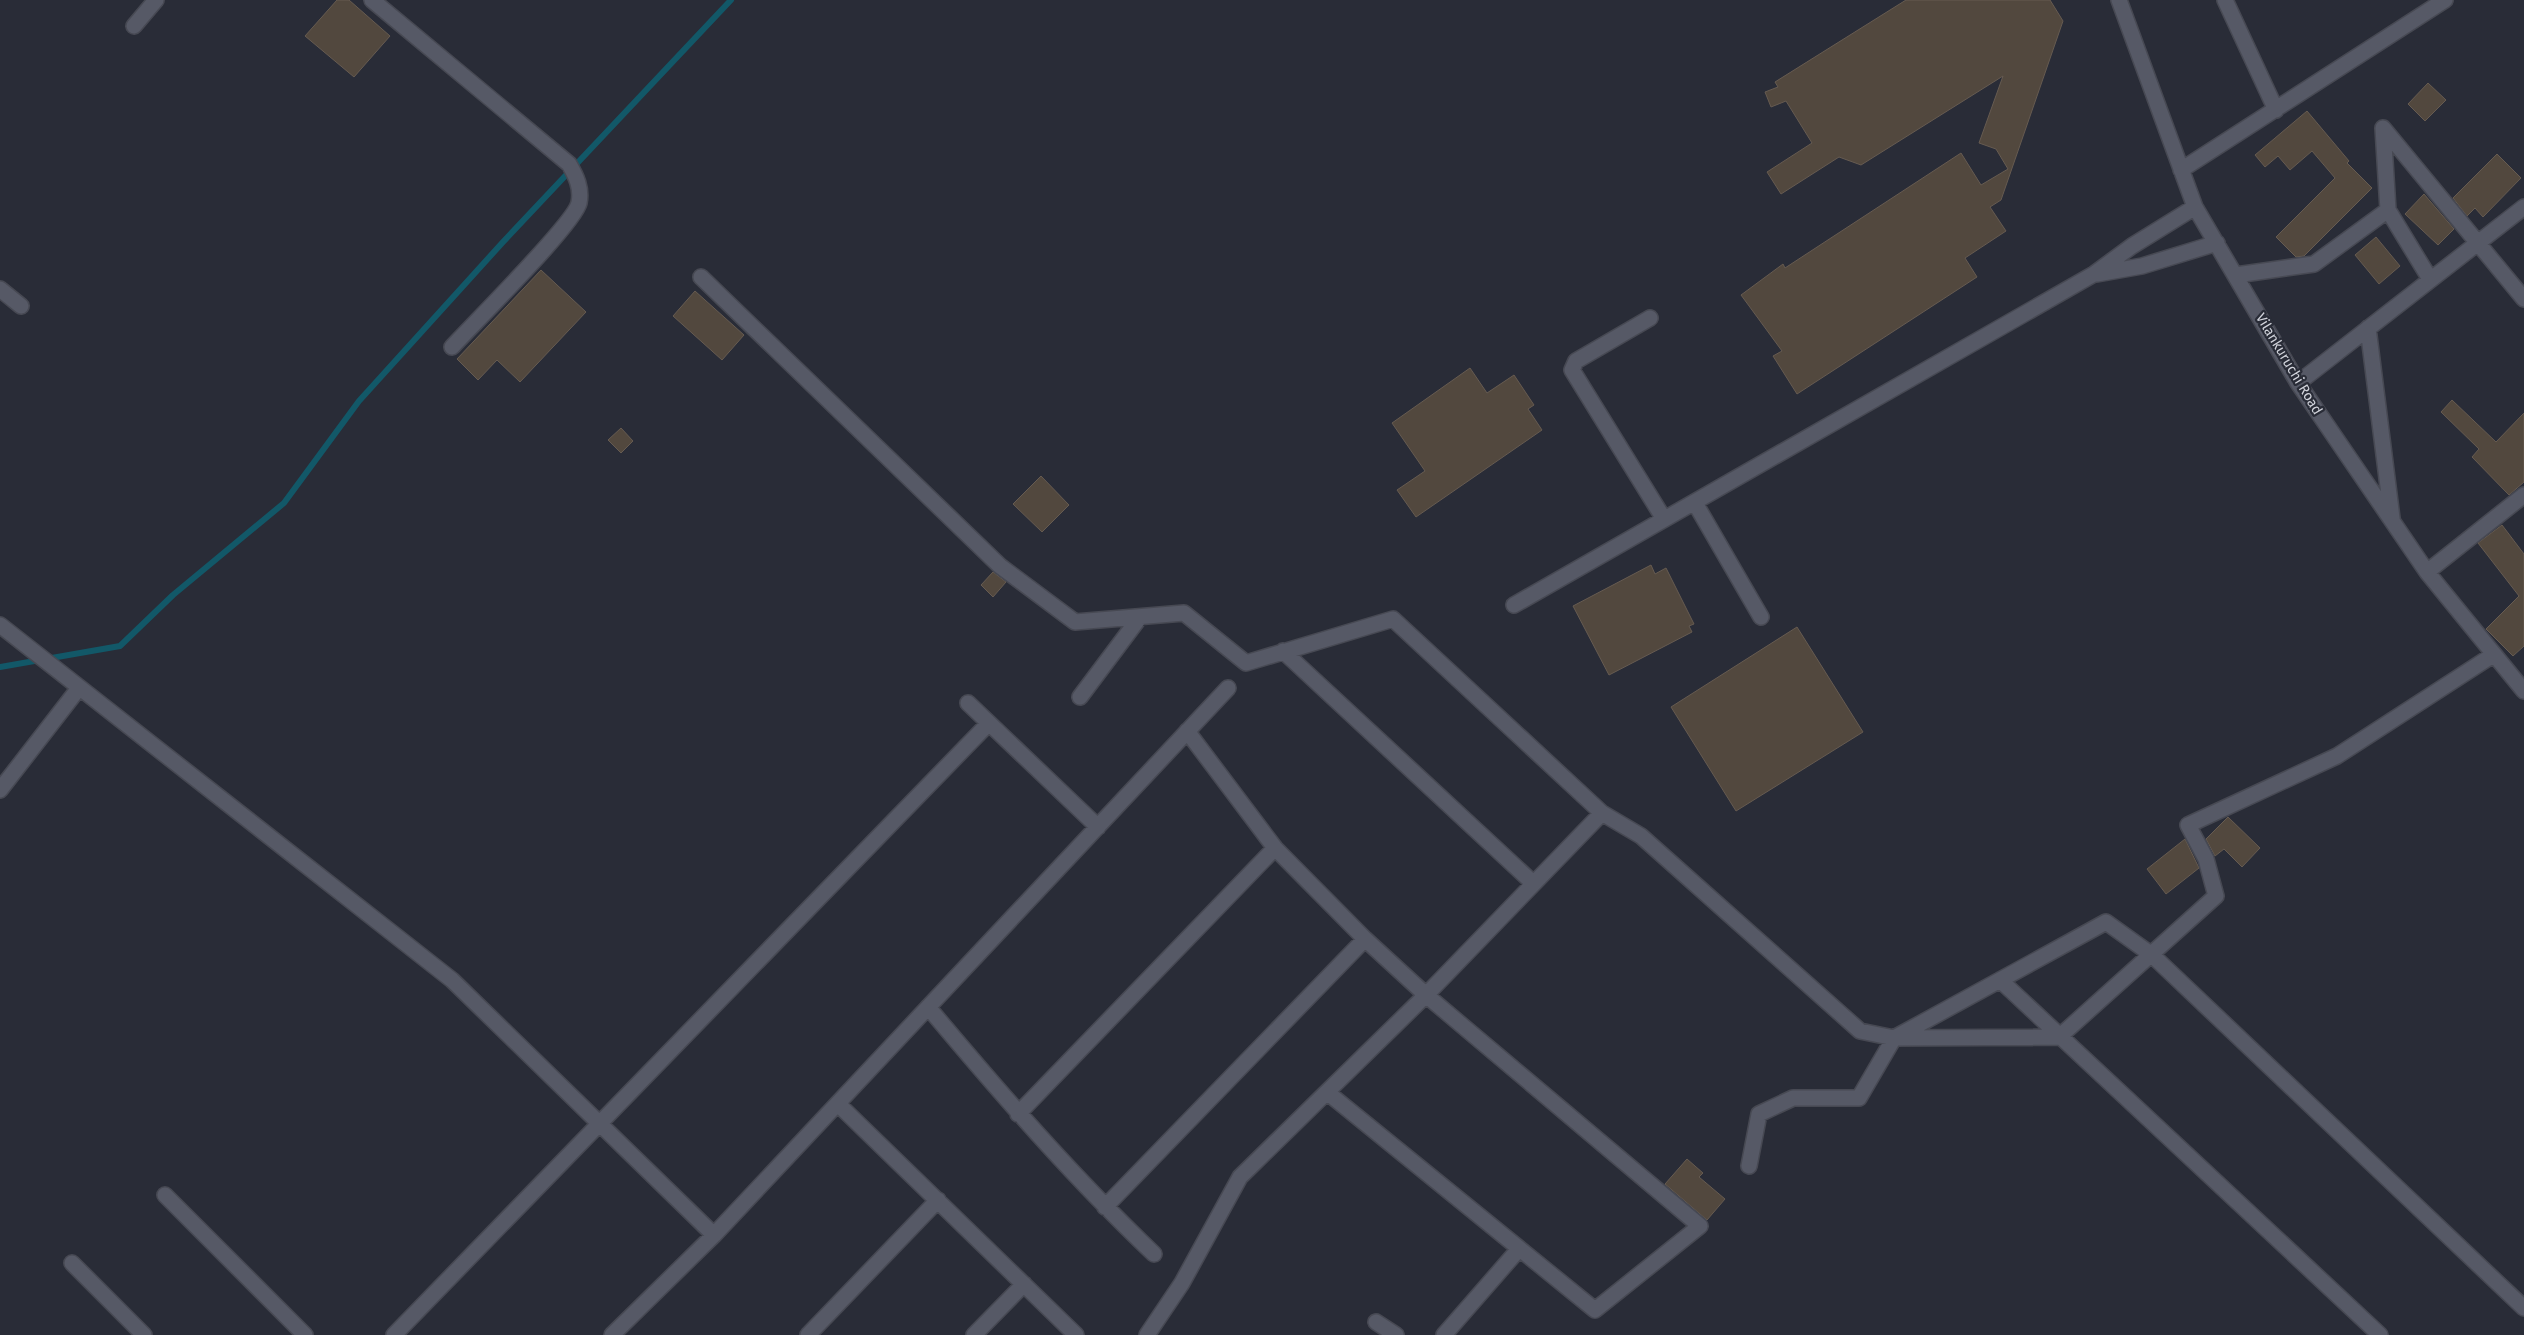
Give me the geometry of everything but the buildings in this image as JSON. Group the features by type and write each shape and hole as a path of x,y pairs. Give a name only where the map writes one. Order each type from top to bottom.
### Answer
{"street":[{"path":"134,26 156,0"},
{"path":"372,0 569,164 577,178 579,204 559,232 452,347"},
{"name":"Vilankuruchi Road","path":"2119,0 2195,207 2298,383 2427,572 2524,691"},
{"path":"2226,0 2276,110"},
{"path":"2181,170 2445,0"},
{"path":"2430,279 2388,210 2382,128 2524,299"},
{"path":"2298,383 2524,206"},
{"path":"1514,605 2094,274 2132,246 2195,207"},
{"path":"2236,275 2314,264 2388,210"},
{"path":"2094,274 2142,266 2217,243"},
{"path":"701,277 1000,566 1075,622 1184,614 1246,663 1393,619 1602,813 1641,836 1860,1031 1894,1038 2060,1037 2152,956 2216,896 2206,859 2188,825 2337,756 2493,655"},
{"path":"0,289 21,306"},
{"path":"1650,318 1576,361 1572,370 1664,519"},
{"path":"2368,328 2392,521"},
{"path":"2427,572 2523,498"},
{"path":"1695,503 1761,617"},
{"path":"1080,697 1140,617"},
{"path":"0,625 452,980 714,1235"},
{"path":"1283,651 1533,883"},
{"path":"0,790 79,688"},
{"path":"612,1335 714,1235 1228,688"},
{"path":"968,703 1098,827"},
{"path":"394,1335 989,723"},
{"path":"1187,731 1275,848 1365,939 1426,995 1700,1226 1595,1310 1328,1093"},
{"path":"1147,1335 1182,1283 1240,1177 1328,1093 1426,995 1602,813"},
{"path":"1018,1114 1275,848"},
{"path":"1749,1166 1759,1114 1793,1098 1858,1098 1894,1038 2106,922 2152,956 2524,1308"},
{"path":"1105,1207 1365,939"},
{"path":"2000,980 2380,1335"},
{"path":"928,1008 1018,1114 1105,1207 1154,1254"},
{"path":"838,1104 1076,1335"},
{"path":"165,1195 304,1335"},
{"path":"808,1335 938,1200"},
{"path":"1444,1335 1519,1249"},
{"path":"72,1263 144,1335"},
{"path":"974,1335 1024,1284"},
{"path":"1376,1322 1396,1335"}],"waterway":[{"path":"0,667 120,646 173,595 284,503 359,401 503,242 731,0"}]}
